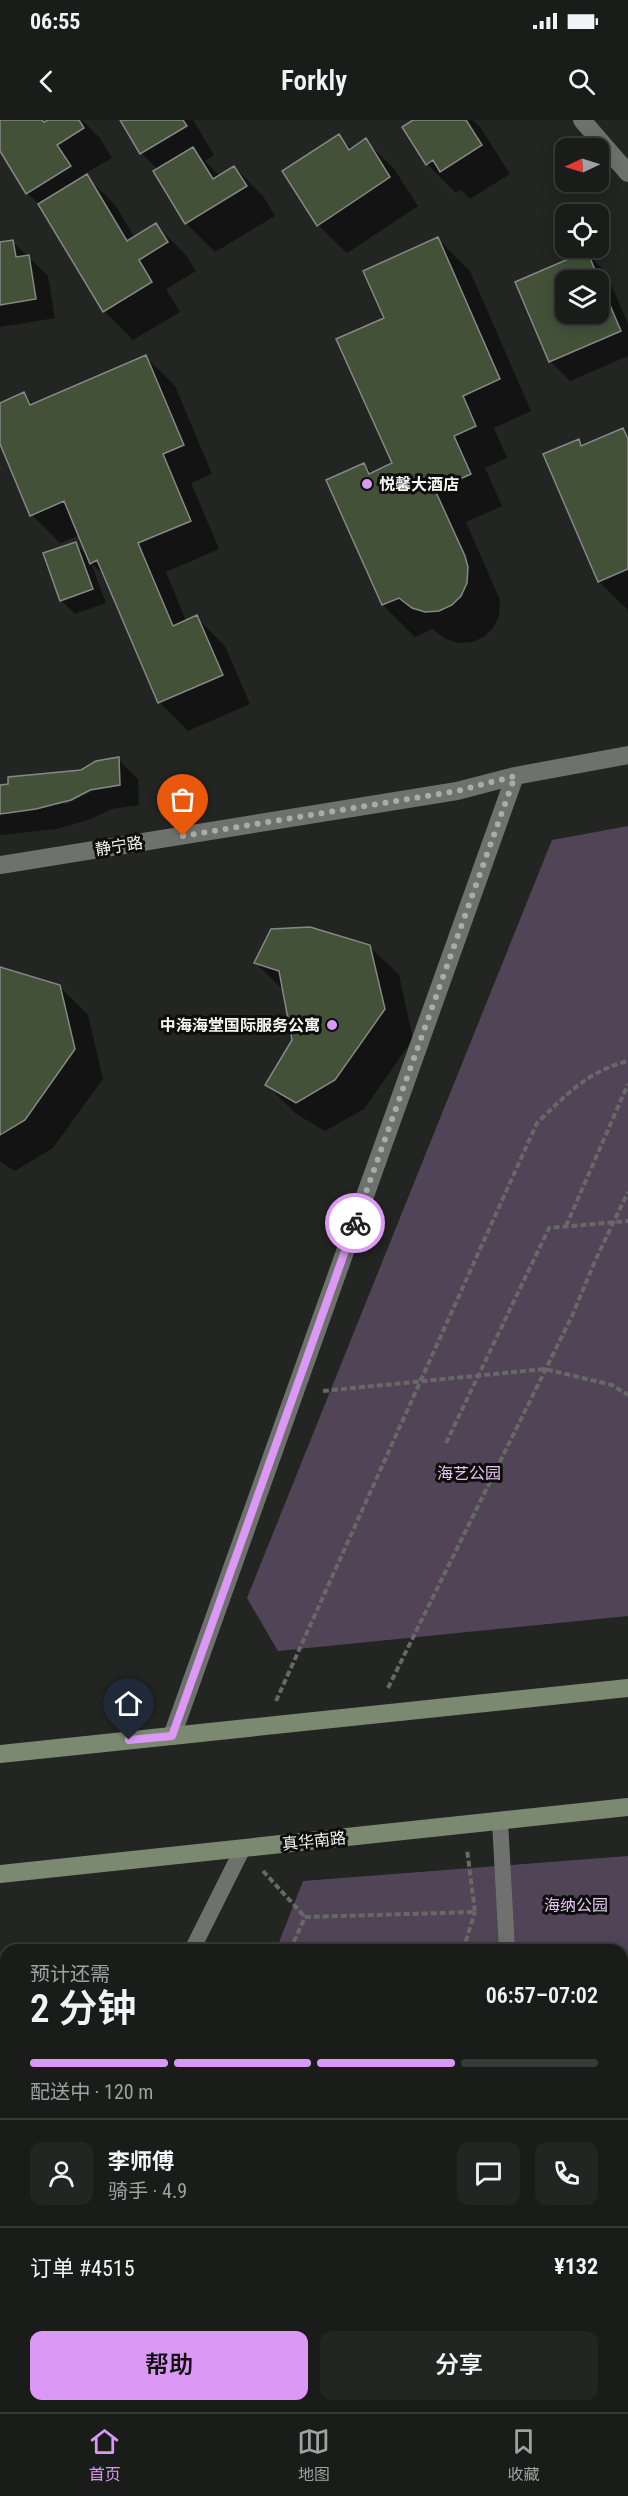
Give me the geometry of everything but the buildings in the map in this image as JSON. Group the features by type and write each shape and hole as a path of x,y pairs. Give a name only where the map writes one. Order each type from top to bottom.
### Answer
{"main road":[{"path":"0,1754 628,1688"},
{"name":"真华南路","path":"0,1874 628,1807"}],"street":[{"path":"582,120 628,173"},
{"name":"静宁路","path":"0,865 457,791 515,776 628,755"},
{"path":"172,1736 515,776"}],"lane":[{"path":"500,1821 507,1944"},
{"path":"195,1944 243,1848"}],"path":[{"path":"264,1726 537,1123 573,1088 606,1067 628,1061"},
{"path":"566,1226 628,1084"},
{"path":"375,1715 573,1316 594,1261 628,1192"},
{"path":"446,1443 549,1228 628,1221"},
{"path":"294,1394 545,1369 612,1385 628,1395"},
{"path":"464,1825 474,1912 465,1944"},
{"path":"243,1848 304,1917"},
{"path":"304,1917 474,1912"},
{"path":"293,1944 304,1917"}],"green space":[{"name":"海艺公园","path":"628,826 628,1616 278,1651 247,1598 552,840"},
{"name":"海纳公园","path":"628,1856 628,1944 278,1944 303,1881"}],"way so far":[{"path":"183,836 457,791 515,776 355,1223"}],"place":[{"name":"悦馨大酒店","path":"367,484"},
{"name":"中海海堂国际服务公寓","path":"332,1025"}],"route":[{"path":"129,1740 172,1736 355,1223"}]}
